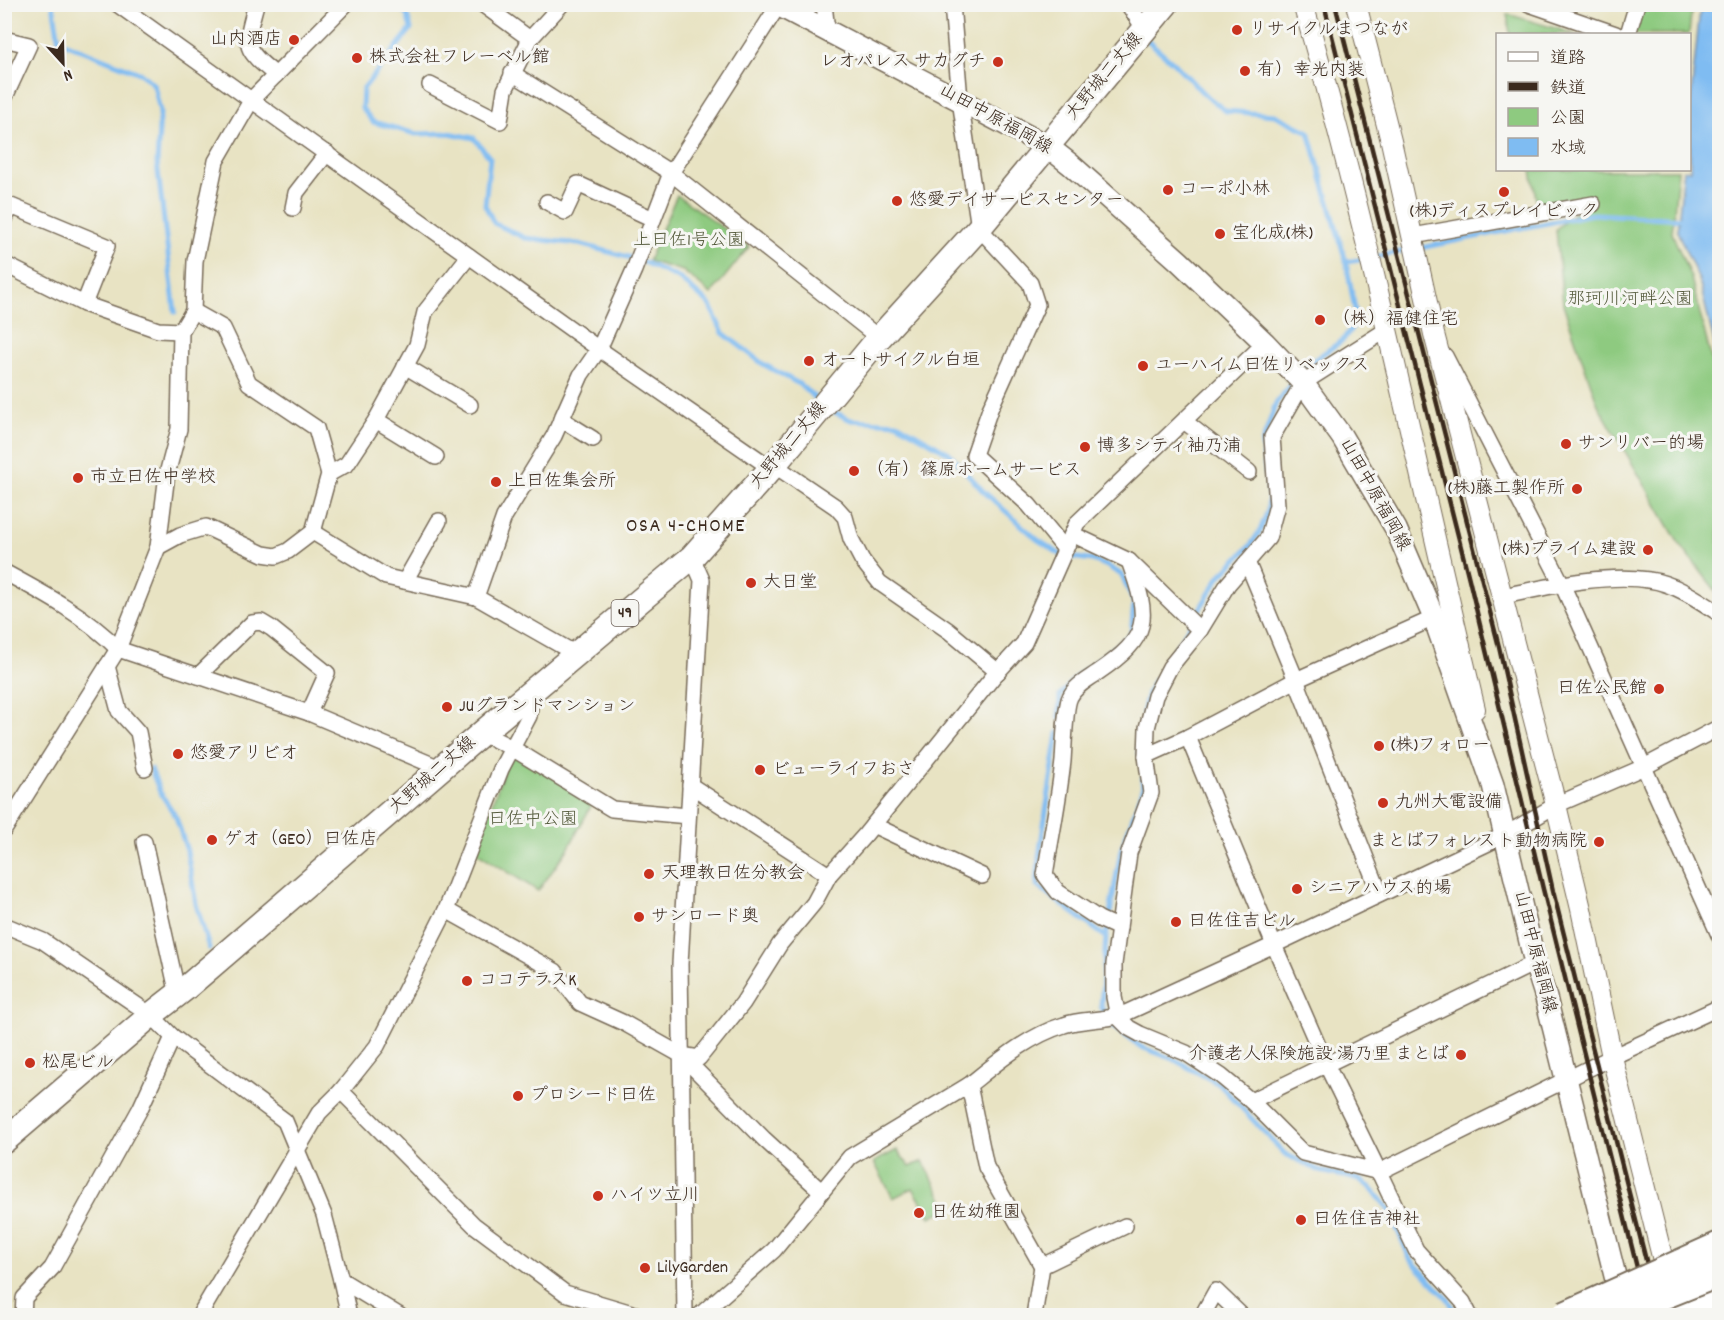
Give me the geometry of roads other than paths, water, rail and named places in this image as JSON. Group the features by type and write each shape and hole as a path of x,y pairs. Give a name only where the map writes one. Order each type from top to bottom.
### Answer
{"highway":[{"path":"1565,1316 1719,1246"},
{"path":"1610,1316 1719,1272"},
{"path":"1688,1316 1719,1303"}],"main road":[{"name":"大野城二丈線","path":"4,1141 692,557 773,466 879,338 979,228 1166,4"},
{"name":"山田中原福岡線","path":"777,5 1047,146 1179,261 1265,343 1303,383 1342,437 1396,529 1434,618 1493,785 1535,963 1546,998 1624,1316"}],"street":[{"path":"117,4 599,349 836,507 845,517 851,539 862,560 880,584 949,631 998,672"},
{"path":"256,4 247,44 254,58 276,75"},
{"path":"4,830 118,649 158,547 167,474 179,429 181,331 193,311 195,261 216,161 252,99 346,4"},
{"path":"482,4 530,39"},
{"path":"430,85 500,121 505,90 530,39 562,4"},
{"path":"824,4 827,32"},
{"path":"952,4 960,100 979,228 1030,283 1037,305 990,409 974,455 1029,505 1065,549"},
{"path":"1128,4 1145,30"},
{"path":"1303,4 1327,86 1388,329 1421,482 1493,785"},
{"path":"1356,4 1391,141 1434,334 1556,805 1612,1057 1677,1316"},
{"path":"1529,4 1614,33"},
{"path":"1628,33 1637,4"},
{"path":"476,597 504,517 554,436 581,375 599,349 637,264 671,173 777,5"},
{"path":"4,39 29,45 4,99"},
{"path":"512,73 671,173 879,338"},
{"path":"293,208 296,193 327,153"},
{"path":"547,202 565,212 578,184 652,219"},
{"path":"1413,236 1593,204"},
{"path":"4,221 11,206 107,246 84,304"},
{"path":"329,474 347,464 376,420 417,345 424,312 469,256"},
{"path":"4,264 84,304 158,330 181,331"},
{"path":"158,547 180,535 206,527 263,554 276,556 288,551 313,532 329,474 316,428 249,383 223,328 193,311"},
{"path":"1388,329 1303,383 1272,437 1277,505 1268,538 1228,584 1200,630 1170,667 1155,696 1147,728 1146,756 1151,793 1129,853 1114,964 1114,997 1118,1017 1140,1035 1186,1053 1221,1076 1251,1101 1303,1153 1379,1172 1719,1007"},
{"path":"1434,334 1562,584 1719,937"},
{"path":"446,910 555,971 580,1003 624,1023 681,1054 699,1058 743,1003 780,944 814,903 829,875 1024,643 1077,523 1265,343"},
{"path":"405,366 470,405"},
{"path":"561,419 593,439"},
{"path":"376,420 436,457"},
{"path":"1184,421 1249,472"},
{"path":"405,581 439,521"},
{"path":"313,532 386,577 476,597 576,654"},
{"path":"1072,534 1129,561 1200,630"},
{"path":"685,1316 680,964 702,580 692,557"},
{"path":"1119,928 1099,919 1058,892 1045,875 1062,764 1069,698 1079,685 1122,656 1137,637 1143,616 1140,593 1129,561"},
{"path":"1247,562 1380,894"},
{"path":"4,572 51,597 103,634 118,649 309,713 442,769"},
{"path":"1503,596 1562,584 1612,578 1651,580 1682,592 1719,614"},
{"path":"1146,756 1296,680 1434,618"},
{"path":"198,676 252,623 261,622 327,673 309,713"},
{"path":"107,666 119,711 138,732 145,768"},
{"path":"199,1316 319,1113 341,1091 377,1046 446,910 501,769 529,716 532,692"},
{"path":"700,1315 774,1250 850,1157 969,1084 1006,1055 1035,1037 1065,1024 1118,1017 1505,835 1556,805 1644,767 1718,730"},
{"path":"482,733 512,748 612,809 688,816"},
{"path":"1188,736 1326,1064 1416,1250 1462,1302 1470,1316"},
{"path":"690,785 829,875"},
{"path":"873,825 982,876"},
{"path":"144,842 178,995"},
{"path":"4,927 43,940 151,1015 173,1037 285,1121 324,1215 350,1316"},
{"path":"1251,1101 1535,963"},
{"path":"23,1316 24,1298 52,1268 140,1109 173,1037"},
{"path":"681,1054 764,1139 821,1191"},
{"path":"969,1084 986,1167 1042,1266 1034,1316"},
{"path":"341,1091 474,1225 538,1273 565,1293 642,1316"},
{"path":"1042,1266 1125,1226"},
{"path":"341,1280 400,1316"},
{"path":"1202,1316 1216,1291 1242,1316"}],"water":[{"path":"1706,5 1720,5 1719,362 1699,280 1677,231 1684,171 1691,171 1691,97 1700,10"}],"waterway":[{"path":"53,4 59,41 142,74 154,85 160,111 157,163 175,312"},
{"path":"395,4 407,15 411,29 363,89 362,108 373,122 416,134 449,133 474,138 490,158 485,205 494,223 525,238 579,244 639,260 680,279 709,304 723,333 763,364 799,384 820,402"},
{"path":"1146,39 1174,63 1204,94 1226,111 1275,115 1309,132 1346,262 1357,320 1343,340 1308,364 1301,372"},
{"path":"1374,257 1593,214 1684,219"},
{"path":"1346,262 1365,259"},
{"path":"1172,654 1220,576 1250,546 1260,531 1268,510 1269,495 1262,444 1276,403 1295,380"},
{"path":"830,410 851,420 897,423 949,453 983,491 1038,540 1063,556 1092,560 1122,575 1134,603 1131,634 1077,676 1060,696 1059,717"},
{"path":"1143,713 1148,692 1155,680"},
{"path":"1139,754 1138,739 1141,725"},
{"path":"1058,733 1039,857 1037,886 1106,937"},
{"path":"151,769 160,792 176,817 187,851 196,904 209,948"},
{"path":"1142,778 1143,789 1121,850 1106,937 1101,1007 1112,1026 1141,1047 1173,1059 1219,1084 1285,1154 1320,1171 1359,1179 1371,1188 1391,1212"},
{"path":"1395,1224 1410,1259 1448,1299 1458,1316"}],"railway":[{"path":"1324,4 1469,579 1649,1316"},
{"path":"1335,4 1499,647 1553,891 1660,1316"}],"place":[{"name":"リサイクルまつなが","path":"1237,30"},
{"name":"山内酒店","path":"294,40"},
{"name":"株式会社フレーベル館","path":"357,58"},
{"name":"レオパレス サカグチ","path":"998,62"},
{"name":"有）幸光内装","path":"1245,71"},
{"name":"コーポ小林","path":"1168,190"},
{"name":"(株)ディスプレイビック","path":"1504,192"},
{"name":"悠愛デイサービスセンター","path":"897,201"},
{"name":"宝化成(株)","path":"1220,234"},
{"name":"（株）福健住宅","path":"1320,320"},
{"name":"オートサイクル白垣","path":"809,361"},
{"name":"ユーハイム曰佐リベックス","path":"1143,366"},
{"name":"サンリバー的場","path":"1566,444"},
{"name":"博多シティ袖乃浦","path":"1085,447"},
{"name":"（有）篠原ホームサービス","path":"854,471"},
{"name":"市立曰佐中学校","path":"78,478"},
{"name":"上曰佐集会所","path":"496,482"},
{"name":"(株)藤工製作所","path":"1577,489"},
{"name":"(株)プライム建設","path":"1648,550"},
{"name":"大日堂","path":"751,583"},
{"name":"曰佐公民館","path":"1659,689"},
{"name":"JUグランドマンション","path":"447,707"},
{"name":"(株)フォロー","path":"1379,746"},
{"name":"悠愛アリビオ","path":"178,754"},
{"name":"ビューライフおさ","path":"760,770"},
{"name":"九州大電設備","path":"1383,803"},
{"name":"ゲオ（GEO）曰佐店","path":"212,840"},
{"name":"まとばフォレスト動物病院","path":"1599,842"},
{"name":"天理教曰佐分教会","path":"649,874"},
{"name":"シニアハウス的場","path":"1297,889"},
{"name":"サンロード奥","path":"639,917"},
{"name":"曰佐住吉ビル","path":"1176,922"},
{"name":"ココテラスK","path":"467,981"},
{"name":"介護老人保険施設 湯乃里 まとば","path":"1461,1055"},
{"name":"松尾ビル","path":"30,1063"},
{"name":"プロシード曰佐","path":"518,1096"},
{"name":"ハイツ立川","path":"598,1196"},
{"name":"日佐幼稚園","path":"919,1213"},
{"name":"曰佐住吉神社","path":"1301,1220"},
{"name":"LilyGarden","path":"645,1268"}],"district":[{"name":"OSA 4-CHOME","path":"686,527"}],"park label":[{"name":"上曰佐1号公園","path":"689,241"},
{"name":"那珂川河畔公園","path":"1630,300"},
{"name":"曰佐中公園","path":"533,820"}]}
